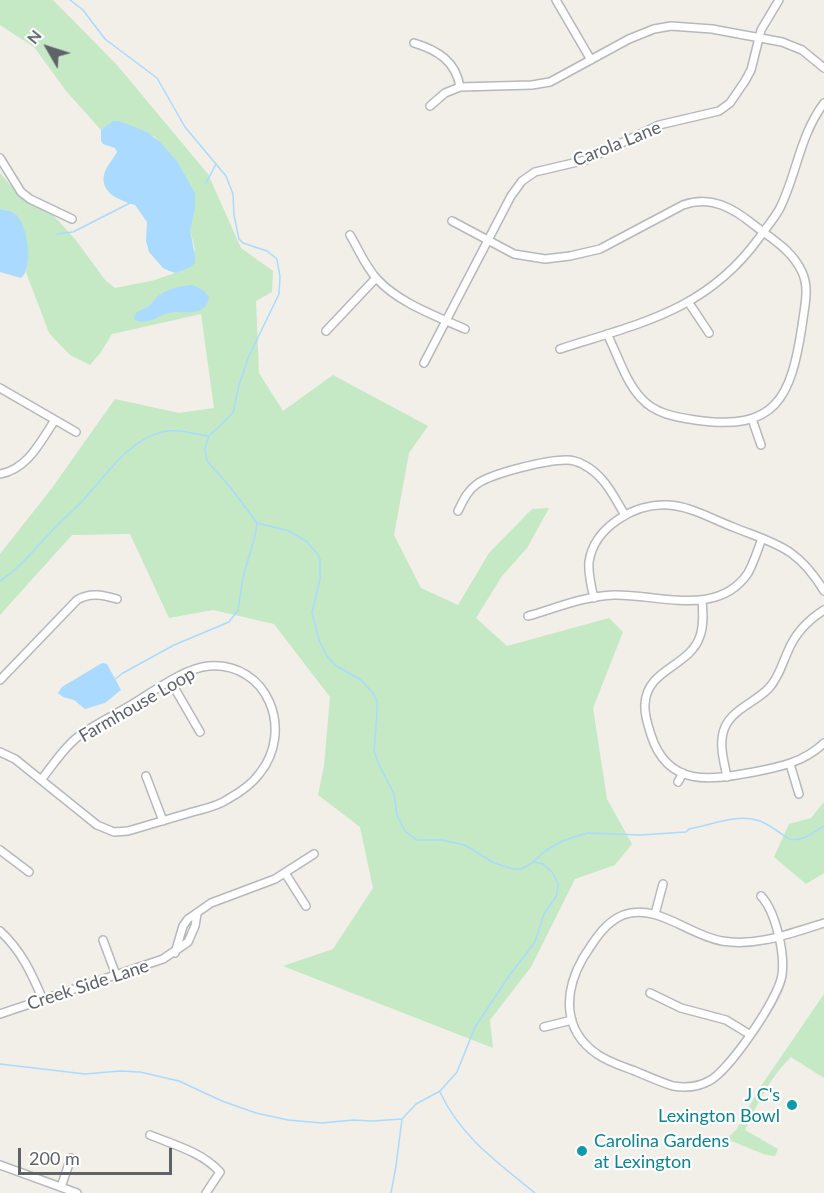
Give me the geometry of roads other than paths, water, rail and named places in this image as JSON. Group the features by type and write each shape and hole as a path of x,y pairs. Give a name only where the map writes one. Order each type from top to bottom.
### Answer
{"street":[{"path":"556,0 591,60"},
{"path":"768,0 777,2"},
{"name":"Carola Lane","path":"424,363 511,195 519,184 530,175 546,168 586,160 659,125 706,116 730,103 752,70 758,37 777,2"},
{"path":"430,106 446,93 460,87 544,83 560,78 646,32 671,26 697,27 758,37 797,47 812,56 824,68"},
{"path":"414,43 430,48 443,56 456,72 460,87"},
{"path":"560,349 661,316 689,303 743,259 780,208 803,141 824,103"},
{"path":"0,158 21,192 30,199 72,219"},
{"path":"452,221 514,254 534,258 585,254 611,245 683,205 698,201 713,202 734,209 784,247 794,257 803,274 806,287 798,353 791,381 775,404 752,419 731,424 703,421 670,416 649,405 630,384 607,334"},
{"path":"350,235 376,278 402,298 465,329"},
{"path":"326,331 376,278"},
{"path":"689,303 709,333"},
{"path":"0,388 76,432"},
{"path":"752,419 761,445"},
{"path":"0,474 16,469 25,463 55,420"},
{"path":"458,511 471,489 488,477 554,461 569,460 583,464 596,473 625,515"},
{"path":"594,598 589,570 593,549 601,536 625,515 655,506 681,507 783,548 813,574 824,591"},
{"path":"528,616 594,598 624,595 702,600 724,594 743,579 753,562 762,538"},
{"path":"0,680 77,600 84,596 100,595 117,599"},
{"path":"702,600 703,626 697,644 688,656 656,678 648,690 645,704 646,719 657,749 670,765 683,773 705,779 727,777 790,764 804,758 824,743"},
{"path":"727,777 722,741 727,722 769,687 778,675 797,634 810,620 824,610"},
{"name":"Farmhouse Loop","path":"0,752 15,759 41,780 97,825 107,831 128,831 225,801 260,774 275,737 273,708 263,691 249,677 238,671 209,666 198,668 171,681 80,736 65,749 41,780"},
{"path":"171,681 200,732"},
{"path":"790,764 799,794"},
{"path":"678,782 683,773"},
{"path":"146,776 163,821"},
{"path":"0,850 29,872"},
{"path":"174,953 183,926 188,919 211,903 262,885 314,854"},
{"path":"285,873 306,906"},
{"path":"654,914 663,884"},
{"path":"761,896 768,905 778,937 781,945 783,963 781,982 773,1000 724,1069 715,1077 701,1085 679,1087 661,1082 602,1057 582,1040 572,1020 568,998 572,979 601,930 611,922 629,914 642,912 654,914 698,935 723,942 754,942 778,937 824,923"},
{"name":"Creek Side Lane","path":"0,1014 163,959 188,942 197,914"},
{"path":"0,932 26,963 43,1000"},
{"path":"103,940 116,975"},
{"path":"650,993 681,1008 726,1020 749,1034"},
{"path":"544,1028 572,1020"},
{"path":"150,1135 196,1154 220,1172 206,1193"},
{"path":"61,1187 71,1158"},
{"path":"0,1165 77,1193"}],"water":[{"path":"113,121 119,121 147,132 160,142 177,161 195,193 195,208 190,230 195,263 189,268 176,273 163,268 149,252 146,241 147,222 135,205 116,197 106,189 104,177 106,169 117,152 115,148 103,144 101,130"},
{"path":"0,209 16,215 23,226 28,259 25,273 21,278 0,272"},
{"path":"192,285 203,290 209,297 200,310 174,312 144,322 134,319 137,312 148,307 162,294 174,288"},
{"path":"102,663 107,664 121,690 105,703 85,709 74,700 58,693 62,687"}],"waterway":[{"path":"70,0 83,10 105,39 157,78 185,127 226,176 233,194 239,239 243,243 267,251 277,259 280,277 279,294 249,356 233,413 209,436 205,449 207,461 257,523 289,531 306,541 317,553 320,559 320,579 312,613 319,640 326,655 335,665 361,680 377,701 374,751 394,794 397,815 405,831 417,840 442,840 465,845 494,863 521,869 562,841 587,833 641,835 686,832 689,829 725,820 743,818 760,821 794,840 807,836 824,826"},
{"path":"206,183 216,164"},
{"path":"57,234 73,232 130,203"},
{"path":"0,581 14,570 82,502 120,458 139,442 168,431 208,436"},
{"path":"114,680 174,645 229,622 238,610 243,577 257,523"},
{"path":"391,1193 402,1119 416,1104 440,1091 457,1072 475,1027 535,942 544,914 557,895 558,883 552,872 543,864 535,862"},
{"path":"0,1064 85,1074 140,1072 179,1081 222,1101 256,1113 288,1120 322,1123 402,1119"},
{"path":"440,1092 458,1122 481,1148 535,1193"}],"place":[{"name":"J C's Lexington Bowl","path":"792,1105"},
{"name":"Carolina Gardens at Lexington","path":"582,1151"}]}
